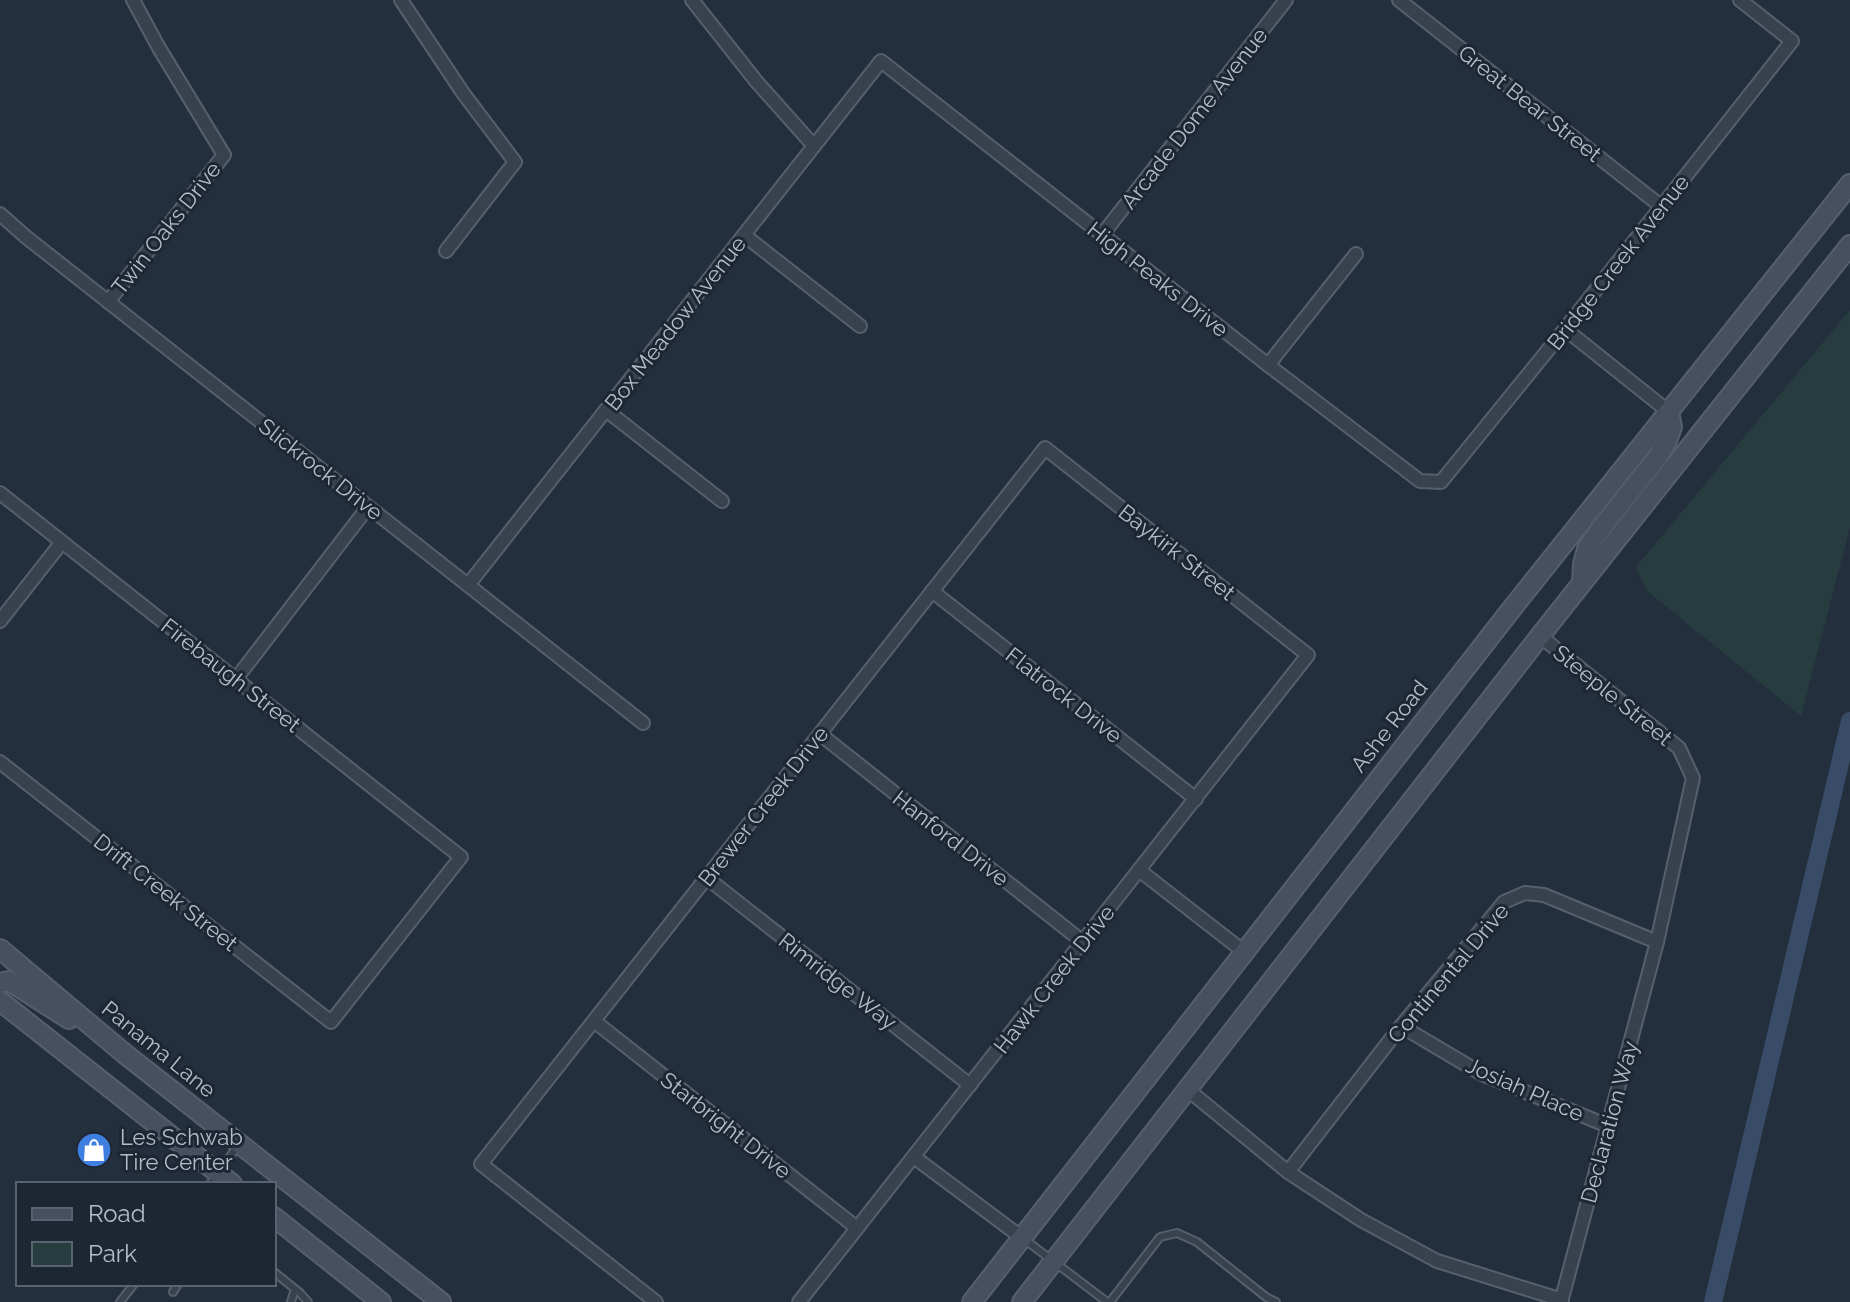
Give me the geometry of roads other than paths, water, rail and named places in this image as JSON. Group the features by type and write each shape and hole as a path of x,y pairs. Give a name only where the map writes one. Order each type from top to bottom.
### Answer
{"street":[{"name":"Twin Oaks Drive","path":"108,302 224,155 133,0"},
{"path":"401,0 463,93 515,162 446,251"},
{"path":"692,0 756,81 814,146"},
{"name":"Arcade Dome Avenue","path":"1102,235 1286,0"},
{"name":"Great Bear Street","path":"1399,0 1662,207"},
{"name":"Bridge Creek Avenue","path":"1441,482 1792,41 1740,0"},
{"name":"Box Meadow Avenue","path":"468,585 881,61"},
{"name":"High Peaks Drive","path":"881,61 1420,481 1441,482"},
{"name":"Ashe Road","path":"972,1302 1510,611 1850,184"},
{"name":"Slickrock Drive","path":"0,214 643,723"},
{"path":"744,235 860,326"},
{"path":"1022,1302 1582,582 1850,245"},
{"path":"1268,365 1356,254"},
{"path":"1565,329 1669,412 1672,427 1657,458 1587,549 1582,582"},
{"path":"606,410 722,501"},
{"name":"Brewer Creek Drive","path":"656,1302 481,1164 1045,448"},
{"name":"Baykirk Street","path":"1045,448 1308,655"},
{"name":"Firebaugh Street","path":"0,493 461,857 331,1022"},
{"path":"236,679 368,507"},
{"path":"0,621 62,542"},
{"name":"Flatrock Drive","path":"932,591 1196,799"},
{"name":"Steeple Street","path":"1540,636 1679,748 1693,778 1657,942"},
{"name":"Hawk Creek Drive","path":"799,1302 1308,655"},
{"name":"Hanford Drive","path":"820,734 1083,942"},
{"name":"Drift Creek Street","path":"0,762 331,1022"},
{"path":"1139,870 1243,951"},
{"name":"Rimridge Way","path":"707,878 970,1085"},
{"name":"Continental Drive","path":"1288,1172 1401,1026 1504,902 1525,893 1544,895 1657,942"},
{"name":"Declaration Way","path":"1561,1301 1657,942"},
{"name":"Panama Lane","path":"0,949 125,1054 441,1302"},
{"path":"0,983 9,981 125,1054"},
{"path":"0,1001 220,1180"},
{"name":"Starbright Drive","path":"594,1021 857,1228"},
{"name":"Josiah Place","path":"1401,1026 1482,1074 1608,1126"},
{"path":"1187,1089 1288,1172 1361,1220 1437,1261 1561,1301"},
{"path":"914,1157 1021,1237"},
{"path":"276,1219 381,1302"}],"lane":[{"path":"220,1180 239,1144"},
{"path":"1021,1237 1108,1302 1160,1237 1177,1233 1197,1242 1276,1302"},
{"path":"276,1274 308,1302"},
{"path":"120,1302 132,1286"},
{"path":"173,1292 177,1286"},
{"path":"291,1302 295,1289"}],"waterway":[{"path":"1713,1302 1850,721"}],"place":[{"name":"Les Schwab Tire Center","path":"94,1150"}]}
